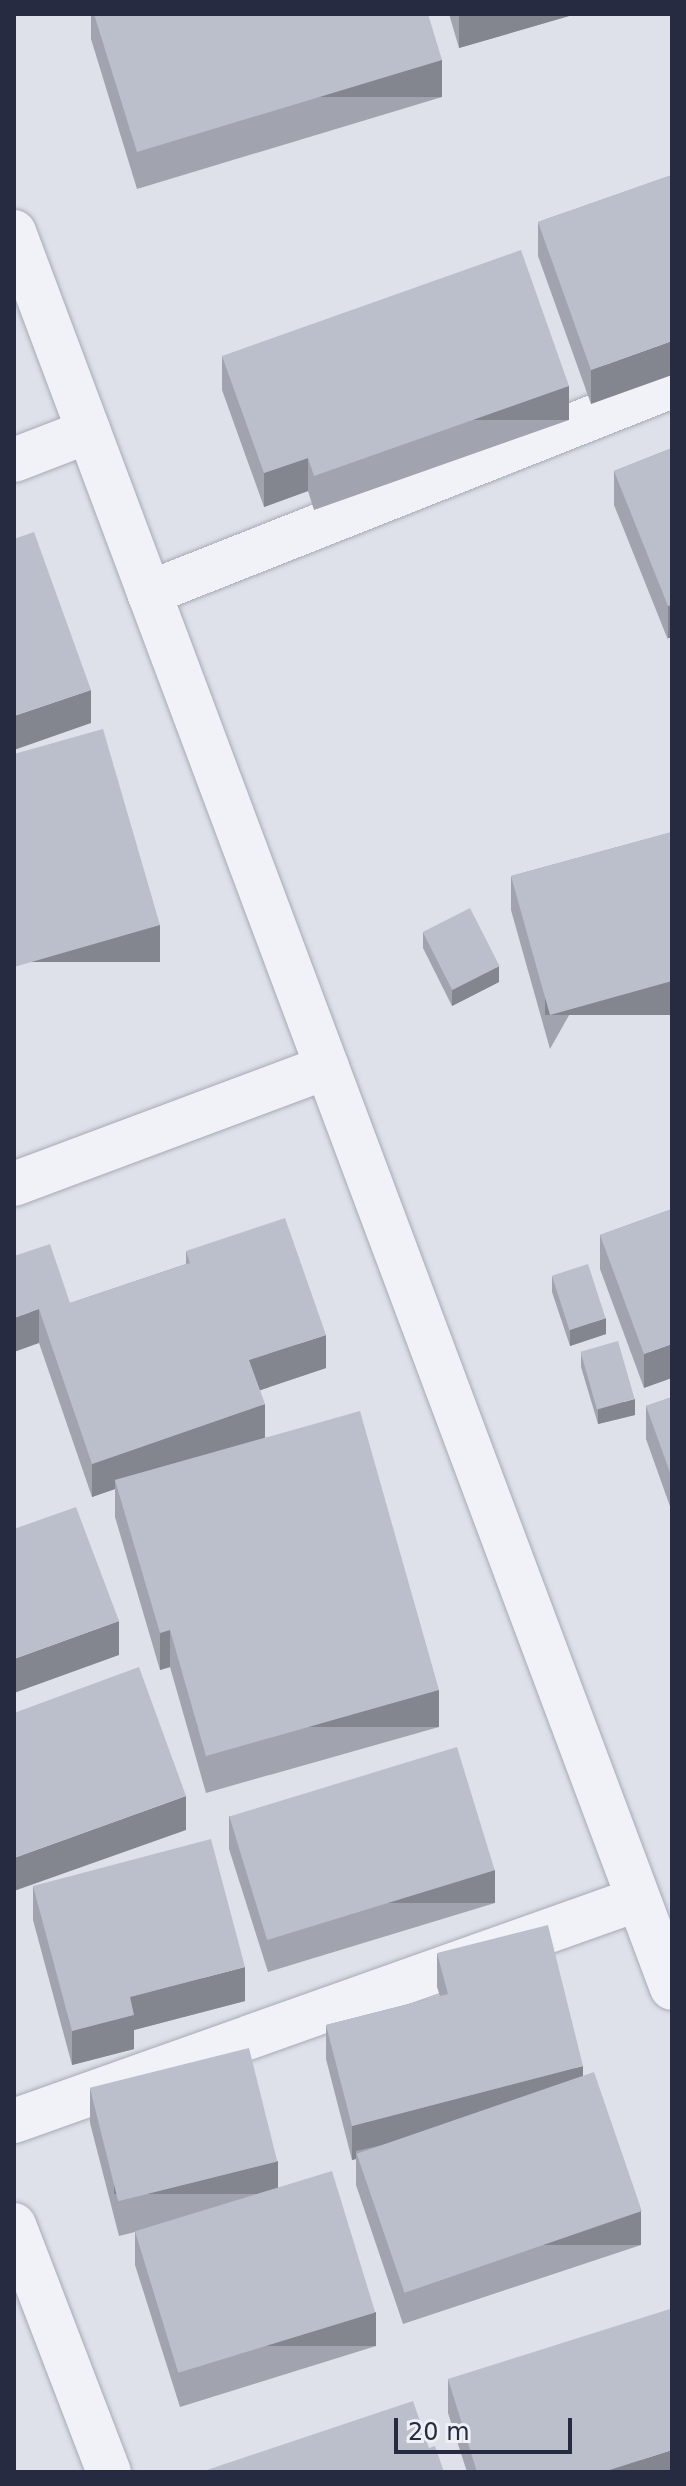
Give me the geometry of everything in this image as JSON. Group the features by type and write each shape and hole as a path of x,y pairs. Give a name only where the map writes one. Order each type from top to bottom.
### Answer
{"street":[{"path":"14,232 327,1067 655,1892 672,1988"},
{"path":"149,593 672,386"},
{"path":"14,460 89,431"},
{"path":"14,1184 327,1067"},
{"path":"14,2121 655,1892"},
{"path":"14,2225 109,2472"}],"building":[{"path":"94,14 428,14 442,60 137,152"},
{"path":"672,175 672,341 591,370 538,222"},
{"path":"521,250 569,386 314,476 308,458 264,473 222,356"},
{"path":"672,448 672,605 668,606 614,471"},
{"path":"34,532 91,690 14,716 14,539"},
{"path":"103,729 160,925 14,967 14,754"},
{"path":"672,832 672,981 550,1015 511,876"},
{"path":"470,908 500,966 452,990 423,932"},
{"path":"672,1209 672,1344 644,1354 600,1235"},
{"path":"285,1218 326,1335 249,1360 265,1404 92,1464 39,1309 14,1318 14,1256 50,1244 70,1303 190,1263 186,1251"},
{"path":"588,1264 606,1318 569,1330 552,1276"},
{"path":"618,1341 635,1399 597,1409 581,1352"},
{"path":"672,1397 672,1478 646,1406"},
{"path":"360,1411 439,1690 206,1756 170,1630 160,1633 115,1480"},
{"path":"76,1507 119,1621 14,1659 14,1529"},
{"path":"139,1667 186,1796 14,1858 14,1713"},
{"path":"457,1747 495,1870 267,1940 229,1817"},
{"path":"211,1839 245,1967 130,1997 134,2015 72,2031 33,1886"},
{"path":"548,1925 583,2066 352,2126 326,2025 448,1994 437,1953"},
{"path":"249,2048 277,2162 118,2201 90,2088"},
{"path":"594,2072 642,2211 405,2293 357,2154"},
{"path":"332,2171 375,2313 178,2373 135,2231"},
{"path":"670,2309 672,2450 603,2472 477,2472 448,2379"},
{"path":"413,2401 429,2448 435,2446 444,2472 201,2472"}]}
